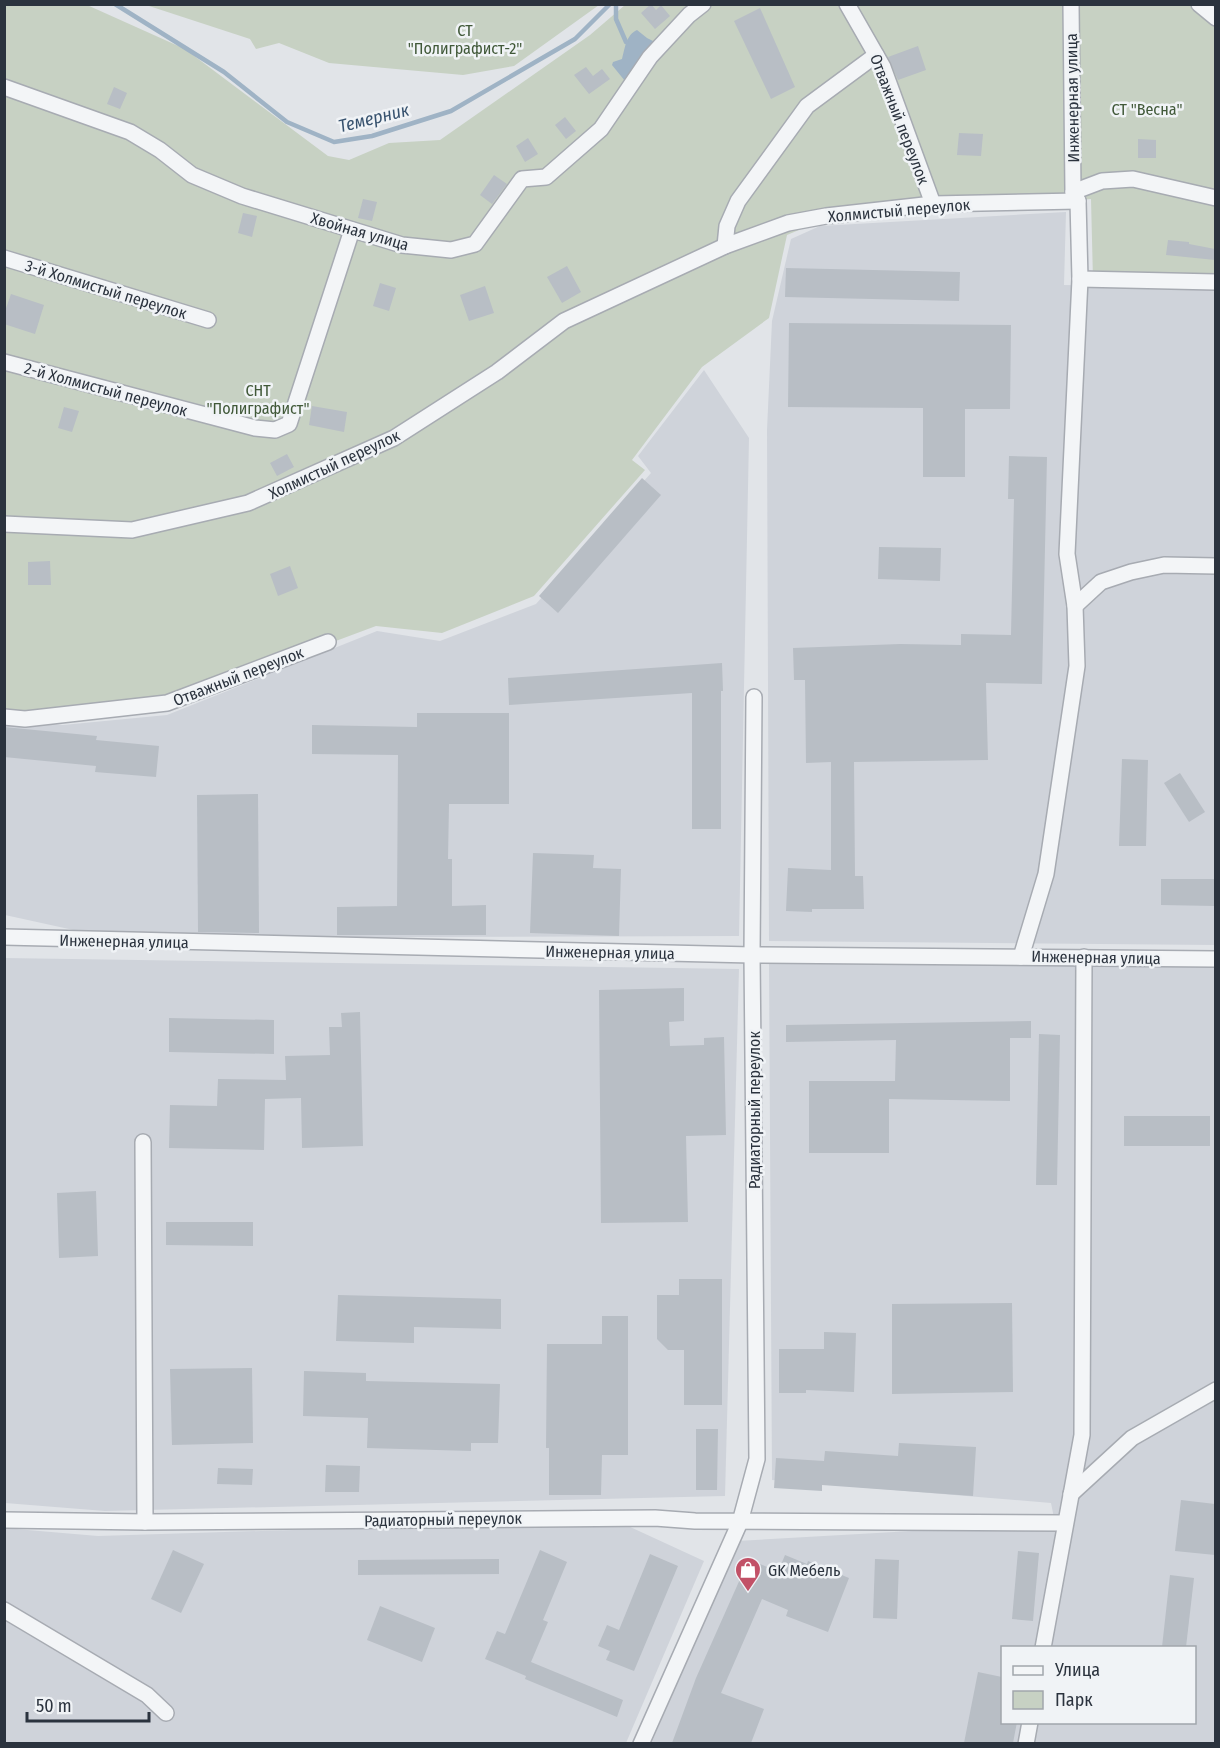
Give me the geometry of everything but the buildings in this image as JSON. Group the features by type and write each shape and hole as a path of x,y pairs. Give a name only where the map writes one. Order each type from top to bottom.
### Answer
{"street":[{"name":"Хвойная улица","path":"4,87 130,132 160,150 192,175 232,192 402,245 452,250 476,244 522,179 546,177 601,129 650,57 689,15 703,4"},
{"name":"Отважный переулок","path":"847,4 883,67 933,204"},
{"name":"Инженерная улица","path":"1021,957 1046,874 1077,666 1076,606 1067,554 1080,279 1071,4"},
{"path":"1199,4 1215,18"},
{"path":"725,246 727,226 738,201 807,106 876,55"},
{"path":"1076,197 1102,181 1133,179 1215,198"},
{"name":"Холмистый переулок","path":"4,524 132,530 248,503 394,438 497,372 564,321 725,246 788,223 826,216 933,204 1076,197"},
{"name":"2-й Холмистый переулок","path":"4,362 255,428 275,430 289,424 352,230"},
{"name":"3-й Холмистый переулок","path":"4,258 208,320"},
{"path":"1080,279 1215,282"},
{"path":"1076,606 1101,582 1131,572 1164,565 1215,566"},
{"name":"Отважный переулок","path":"4,717 25,719 167,703 328,642"},
{"name":"Радиаторный переулок","path":"641,1743 740,1522 757,1460 752,955 754,697"},
{"name":"Инженерная улица","path":"4,937 752,955 1215,959"},
{"path":"1043,1646 1082,1435 1084,957"},
{"path":"143,1142 146,1522"},
{"path":"1071,1494 1132,1438 1215,1390"},
{"name":"Радиаторный переулок","path":"4,1520 146,1522 655,1518 740,1522 1065,1523"},
{"path":"4,1610 147,1695 166,1713"},
{"path":"1026,1743 1030,1724"}],"shaded area":[{"path":"1066,212 1064,285 1215,288 1215,945 769,941 767,430 772,321 791,239 820,226"},
{"path":"704,370 749,438 739,936 110,938 5,915 4,720 63,725 167,715 377,631 440,641 536,604 651,473 638,456"},
{"path":"4,958 739,969 725,1496 105,1511 5,1503"},
{"path":"769,962 1215,964 1215,1743 651,1744 737,1541 1055,1523 1051,1503 772,1480"},
{"path":"615,1520 704,1561 626,1743 5,1744 4,1528 98,1536"}],"green space":[{"name":"СНТ \"Полиграфист\"","path":"4,5 87,5 185,49 328,156 349,160 389,143 440,140 590,35 625,5 1215,5 1215,282 1093,280 1091,199 820,221 787,235 769,318 702,367 632,460 645,470 534,596 442,633 376,626 161,706 5,716"},
{"name":"СТ \"Полиграфист-2\"","path":"146,5 599,5 514,66 463,75 329,63 279,43 256,49 250,39"}],"water":[{"path":"637,30 653,41 654,46 625,81 612,65 613,62 622,59 628,38"}],"waterway":[{"name":"Темерник","path":"115,4 224,72 287,122 334,142 372,136 451,111 575,39 610,4"},
{"path":"616,4 616,19 626,42"}],"place":[{"name":"GK Мебель","path":"748,1593"}],"park label":[{"name":"СТ \"Весна\"","path":"1147,109"}]}
